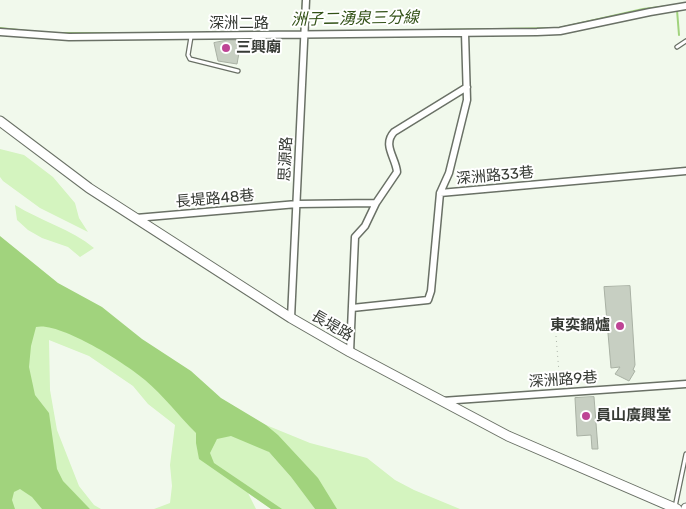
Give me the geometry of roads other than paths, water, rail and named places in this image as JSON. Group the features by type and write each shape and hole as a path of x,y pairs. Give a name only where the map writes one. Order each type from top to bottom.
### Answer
{"street":[{"name":"思源路","path":"292,318 306,0"},
{"name":"深洲二路","path":"0,32 69,37 191,37 560,31 686,6"},
{"name":"深洲路33巷","path":"465,34 467,100 449,172 440,193 686,171"},
{"path":"350,352 355,237 365,226 376,203 397,172 389,151 390,136 467,87"},
{"name":"長堤路","path":"0,121 89,188 292,318 350,352 508,436 676,509"},
{"path":"352,308 428,300 431,291 440,193"},
{"name":"長堤路48巷","path":"136,218 297,204 376,203"},
{"name":"深洲路9巷","path":"441,401 686,384"}],"lane":[{"path":"191,37 188,55 190,59 238,71"},
{"path":"677,47 686,41"},
{"path":"676,509 686,454"}],"waterway":[{"path":"301,33 303,0"},
{"name":"洲子二湧泉三分線","path":"434,30 559,28 643,9 677,5"},
{"name":"洲子二湧泉三分線","path":"677,10 679,35"},
{"name":"洲子二湧泉三分線","path":"0,28 37,32"},
{"name":"洲子二湧泉三分線","path":"57,33 165,33"}],"place":[{"name":"三興廟","path":"226,48"},
{"name":"東奕鍋爐","path":"620,326"},
{"name":"員山廣興堂","path":"586,416"}]}
